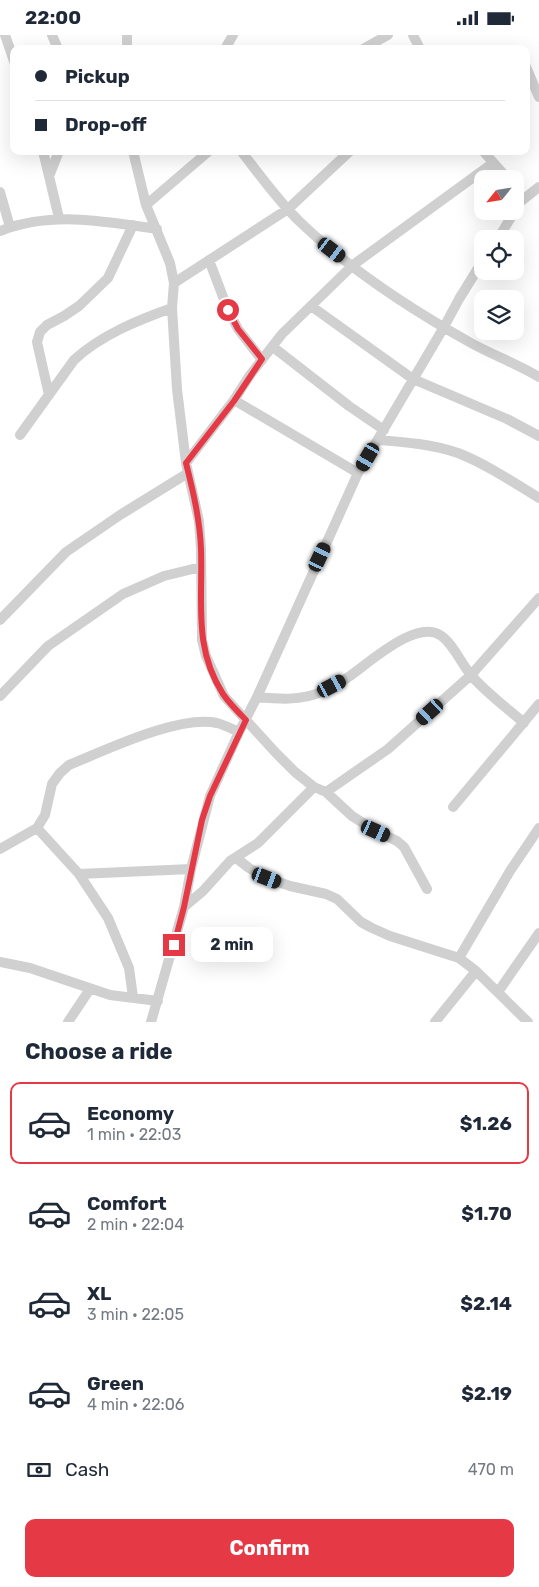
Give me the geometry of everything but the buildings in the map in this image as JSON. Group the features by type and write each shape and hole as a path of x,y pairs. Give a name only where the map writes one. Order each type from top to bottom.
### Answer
{"street":[{"path":"5,35 10,49"},
{"path":"370,45 388,35"},
{"path":"530,76 539,97"},
{"path":"44,155 59,218"},
{"path":"50,174 57,155"},
{"path":"135,155 146,205 170,263 174,283 172,308 177,389 187,468 199,521 202,640 206,656 224,696 276,753 314,787 326,791 352,815 367,826 397,841 404,847 427,889"},
{"path":"146,205 204,155"},
{"path":"244,155 288,209 317,237 353,265 401,300 444,327 499,358 539,377"},
{"path":"174,283 288,209 346,155"},
{"path":"486,155 500,170"},
{"path":"0,620 66,552 187,468 262,359 282,334 353,265 493,163"},
{"path":"524,199 539,187"},
{"path":"0,192 5,229 59,218 157,229"},
{"path":"50,395 37,342 40,332 47,325 79,306 103,285 134,225"},
{"path":"209,260 231,316 238,329 262,359"},
{"path":"151,1022 184,907 191,869 210,796 358,473 474,276"},
{"path":"312,306 413,379 499,415 539,436"},
{"path":"20,435 74,360 92,345 134,322 172,308"},
{"path":"273,347 349,406 384,430"},
{"path":"234,401 358,473"},
{"path":"378,440 421,444 458,453 539,498"},
{"path":"0,696 48,646 123,594 164,577 201,567"},
{"path":"326,791 388,749 471,675 539,599"},
{"path":"257,697 298,698 319,693 344,680 393,644 413,635 426,632 439,634 446,639 471,675 524,723"},
{"path":"453,807 539,704"},
{"path":"0,849 37,828 45,815 52,784 69,765 148,733 173,726 208,722 218,723 239,732"},
{"path":"184,907 203,891 221,870 258,843 314,787"},
{"path":"37,828 79,874 108,918 129,968 133,997"},
{"path":"459,958 510,871 538,830"},
{"path":"236,858 249,869 267,878 338,899 361,922 372,928 390,936 459,958 476,971 528,1022"},
{"path":"79,874 191,869"},
{"path":"498,992 539,933"},
{"path":"0,962 30,969 110,995 158,1001"},
{"path":"435,1022 476,971"},
{"path":"68,1022 90,989"}],"route":[{"path":"174,945 202,820 210,796 246,720 224,696 206,656 202,640 199,521 186,463 234,401 262,359 238,329 228,310"}]}
